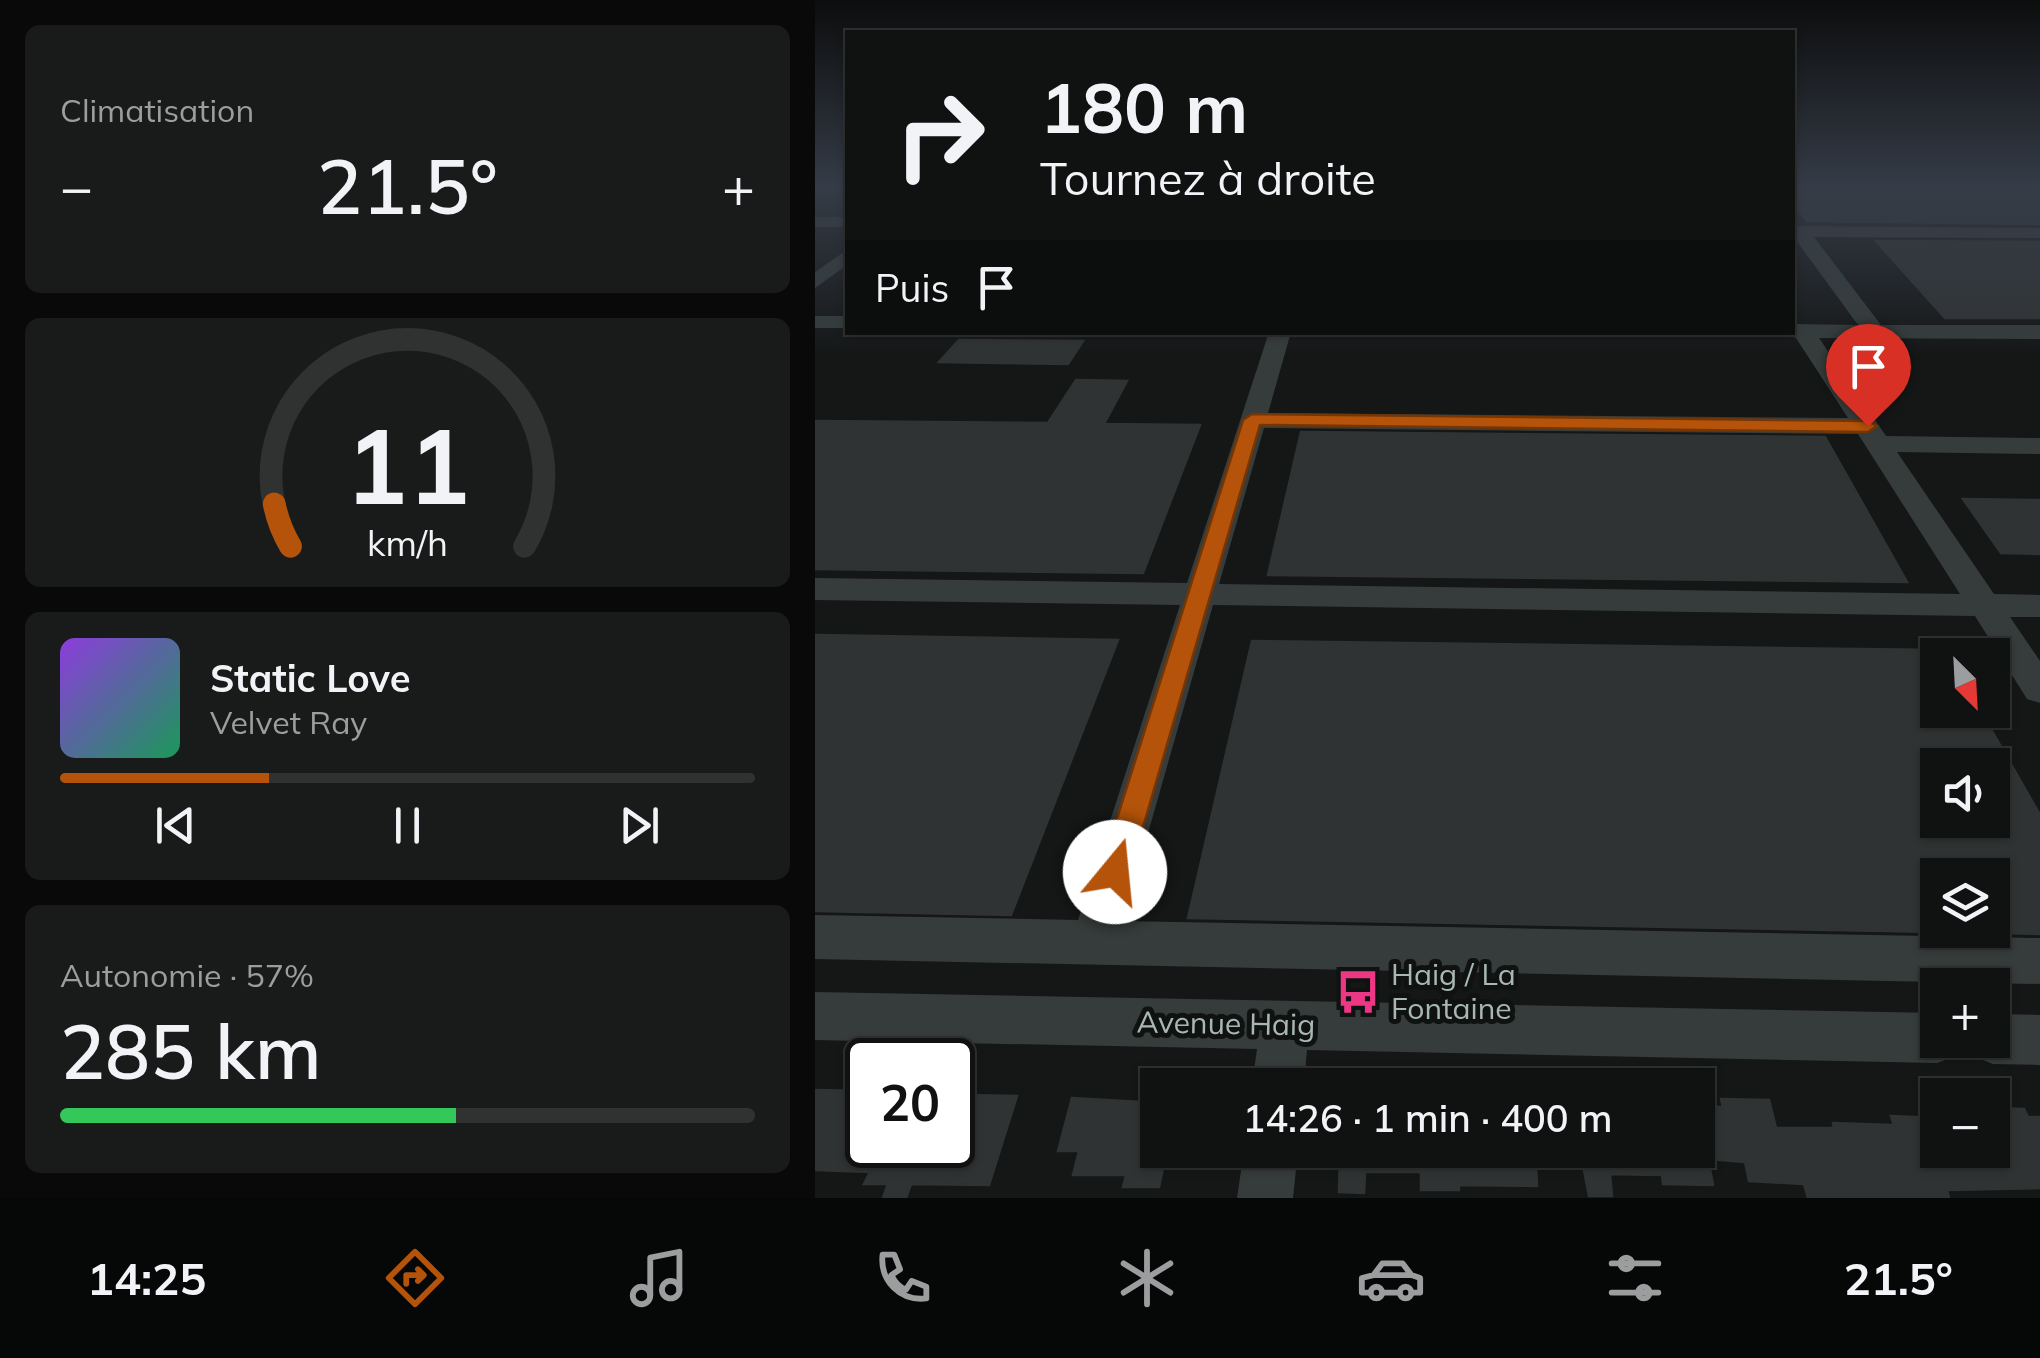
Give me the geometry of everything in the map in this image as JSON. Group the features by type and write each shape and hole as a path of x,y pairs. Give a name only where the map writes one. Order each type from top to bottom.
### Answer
{"street":[{"path":"1806,243 1874,330"},
{"path":"815,282 845,258"},
{"path":"815,322 845,322"},
{"path":"1798,331 2040,332"},
{"path":"1798,331 1874,435 2040,688"},
{"path":"1094,942 1280,335"},
{"path":"1252,420 1874,435 2040,446"},
{"path":"815,590 2040,606"},
{"path":"815,936 2040,962"},
{"name":"Avenue Haig","path":"815,1016 1920,1038"},
{"path":"1280,1068 1285,1025"},
{"path":"2010,1039 2040,1040"},
{"path":"1265,1198 1269,1168"}],"building":[{"path":"1878,243 2040,243 2040,318 1945,318"},
{"path":"959,340 1083,341 1068,364 939,362"},
{"path":"1076,380 1127,381 1104,424 1200,425 1143,573 815,569 815,421 1048,423"},
{"path":"1301,432 1825,437 1907,582 1268,575"},
{"path":"1963,499 2040,500 2040,554 2001,553"},
{"path":"815,635 1118,640 1011,915 815,911"},
{"path":"1252,641 1920,650 1920,728 1990,728 2002,748 1920,748 1920,838 2010,838 2010,762 2040,815 2040,934 2010,933 2010,858 1920,858 1920,932 1188,918"},
{"path":"815,1090 845,1091 845,1168 975,1168 975,1095 1017,1096 989,1185 911,1184 906,1198 883,1198 888,1184 864,1184 870,1172 815,1170"},
{"path":"1072,1098 1140,1102 1140,1168 1163,1168 1159,1187 1123,1187 1126,1175 1073,1175 1079,1151 1058,1151"},
{"path":"1721,1099 1769,1100 1776,1128 1834,1128 1833,1123 1894,1125 1891,1116 1920,1117 1920,1168 2010,1168 2010,1109 2024,1109 2028,1117 2040,1117 2040,1188 1947,1190 1949,1198 1808,1198 1804,1184 1749,1181 1745,1162 1715,1160 1715,1107 1723,1107"},
{"path":"1340,1168 1536,1168 1537,1186 1459,1185 1459,1190 1421,1190 1421,1172 1365,1172 1364,1193 1339,1192"},
{"path":"1584,1168 1710,1168 1713,1185 1663,1184 1662,1175 1610,1174 1612,1196 1589,1196"}],"place":[{"name":"Haig / La Fontaine","path":"1358,992"}],"route":[{"path":"1115,872 1252,420 1868,426"}]}
